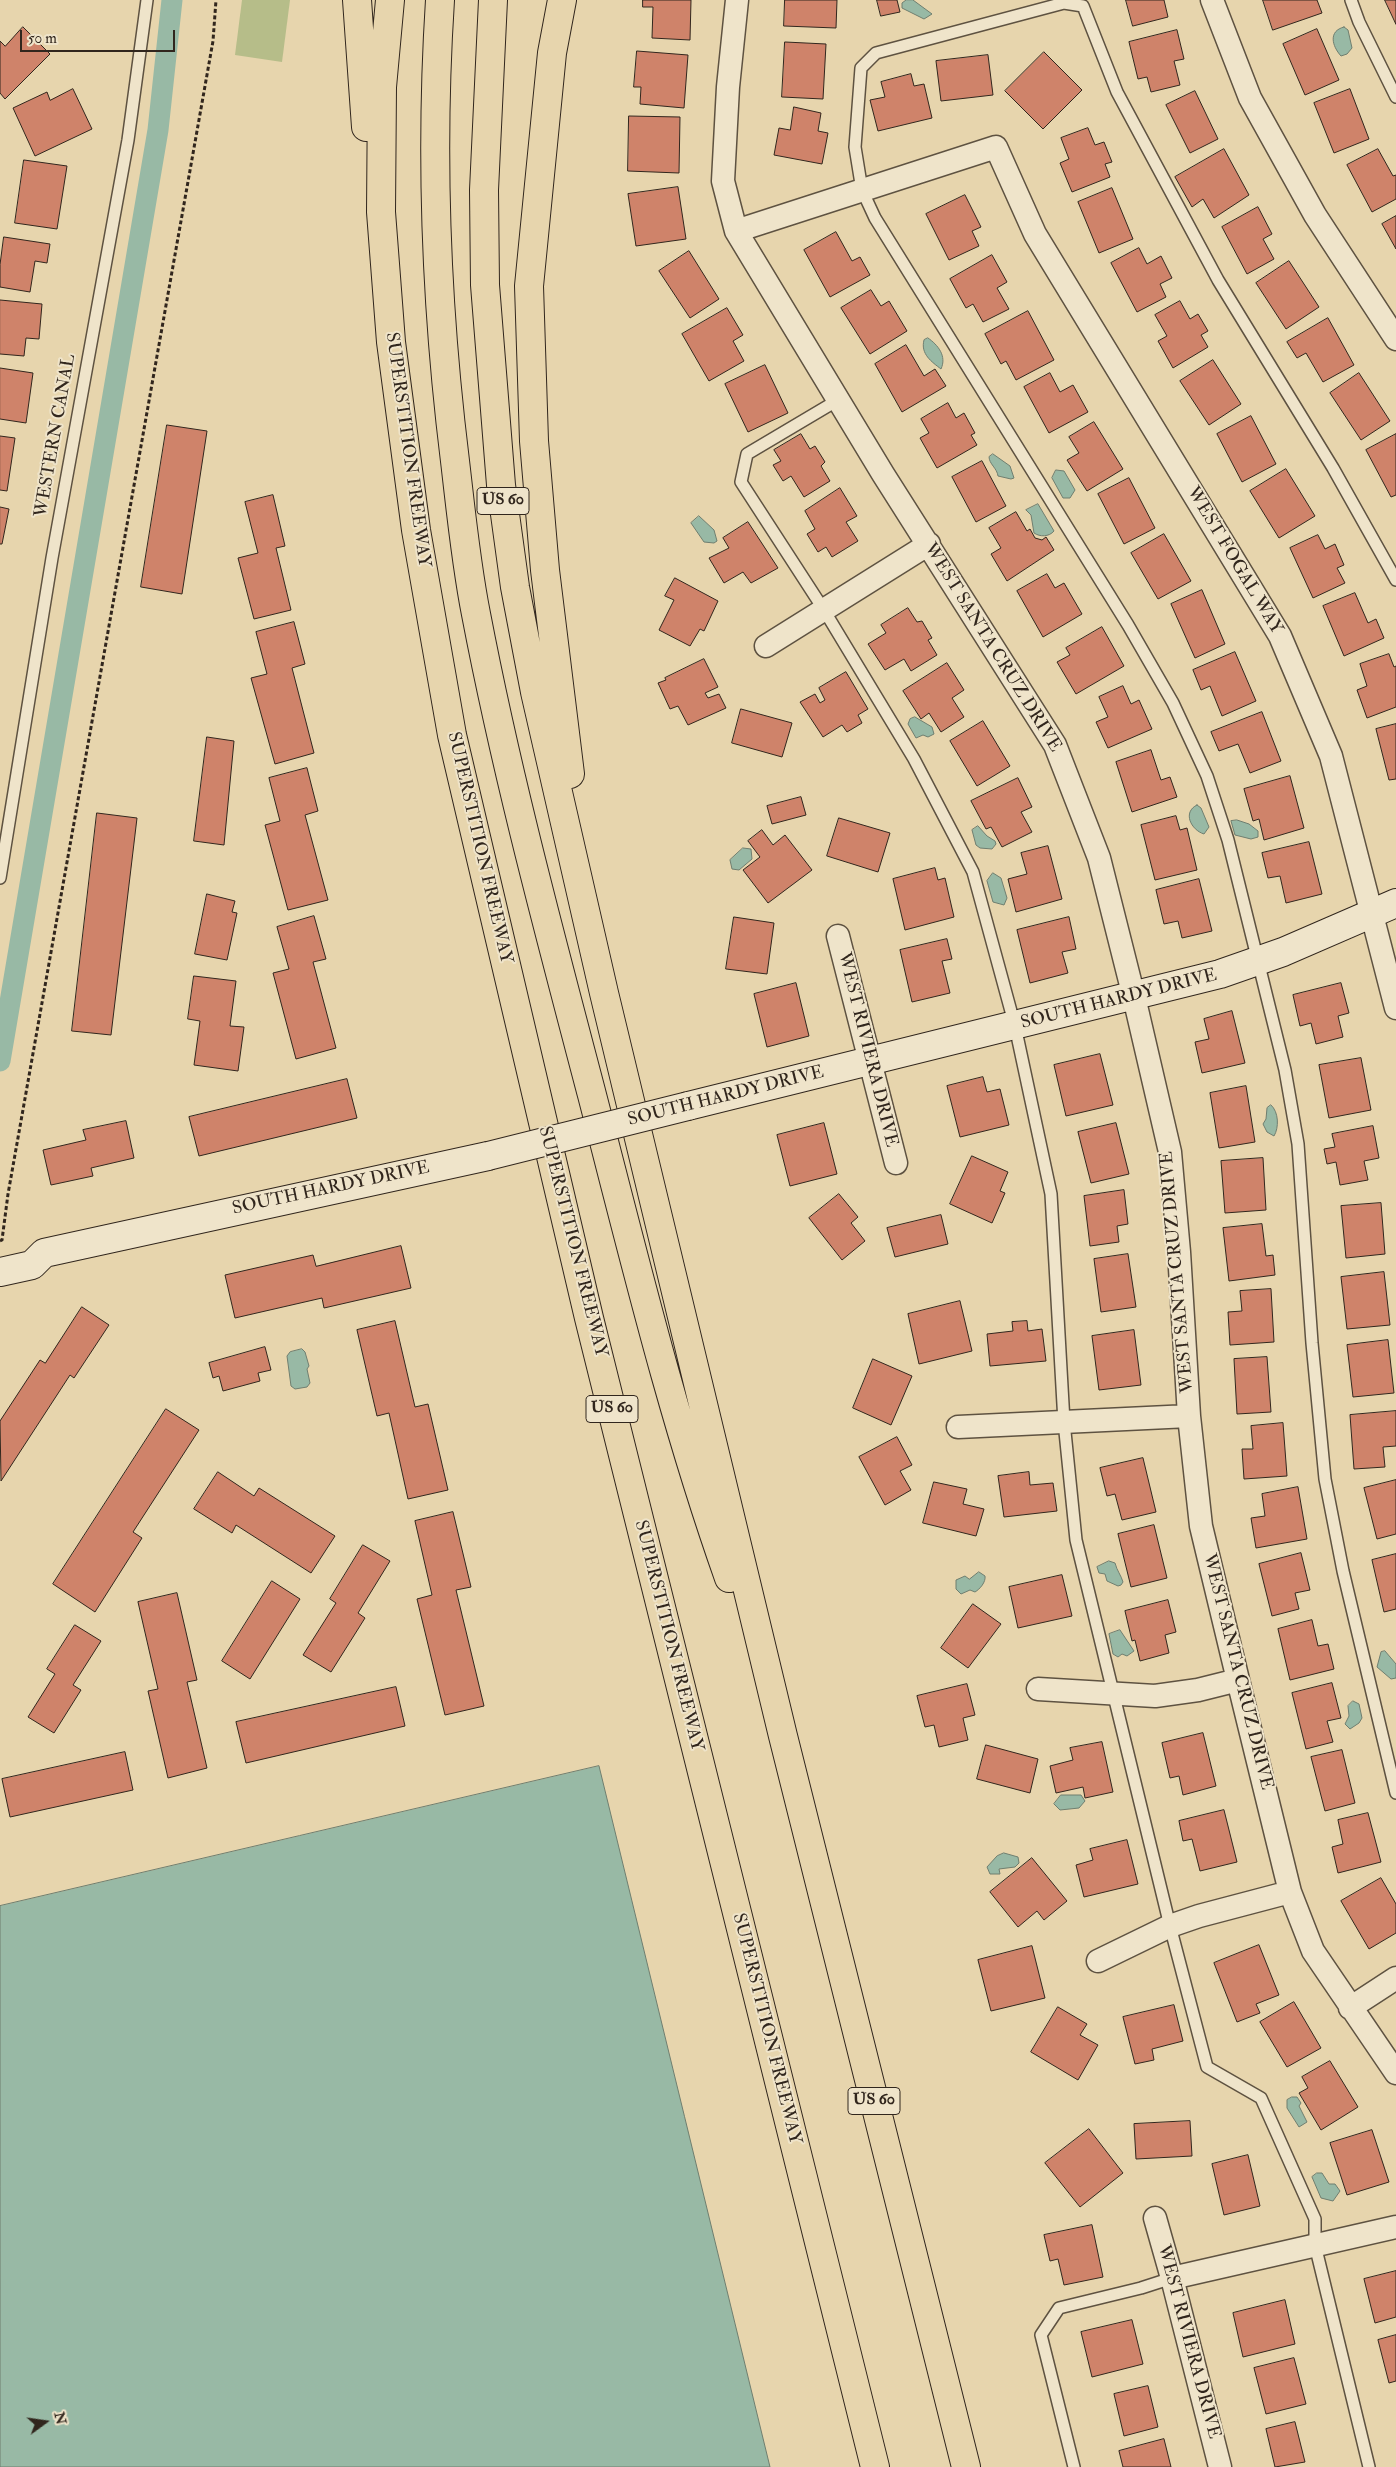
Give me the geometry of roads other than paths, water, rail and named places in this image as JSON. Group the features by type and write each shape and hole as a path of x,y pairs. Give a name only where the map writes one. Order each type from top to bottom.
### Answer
{"highway":[{"path":"357,0 364,113 391,342"},
{"name":"SUPERSTITION FREEWAY","path":"390,0 382,87 381,212 391,342 416,530 454,745 592,1327 875,2467"},
{"path":"440,0 434,164 438,278 447,399 475,611 511,777 547,922 681,1436 783,1736"},
{"name":"US 60","path":"493,0 484,190 485,285 500,485 515,587 535,692 604,992 783,1736 966,2467"},
{"path":"562,0 552,53 529,286 534,441 545,570 565,736 604,992"}],"street":[{"name":"WEST SANTA CRUZ DRIVE","path":"737,0 728,87 723,180 736,231 838,400 1055,746 1099,858 1170,1152 1179,1252 1189,1416 1202,1526 1238,1680 1290,1892 1312,1951 1396,2073"},
{"path":"1212,0 1250,98 1316,215 1396,339"},
{"name":"WEST FOGAL WAY","path":"862,190 996,146 1035,234 1280,636 1331,756 1384,908 1396,1008"},
{"path":"736,231 862,190"},
{"path":"766,646 929,544"},
{"name":"SOUTH HARDY DRIVE","path":"0,1272 32,1264 44,1253 488,1156 1134,997 1258,961 1384,908"},
{"name":"WEST RIVIERA DRIVE","path":"838,936 896,1163"},
{"name":"SOUTH HARDY DRIVE","path":"1,1245 30,1247 44,1253"},
{"path":"958,1427 1189,1416"},
{"path":"1038,1689 1155,1696 1198,1690 1238,1680"},
{"path":"1098,1961 1170,1926 1198,1916 1290,1892"},
{"path":"1350,2008 1396,1978"},
{"name":"WEST RIVIERA DRIVE","path":"1155,2218 1220,2467"},
{"path":"1172,2278 1396,2227"}],"lane":[{"name":"WESTERN CANAL","path":"0,878 52,558 128,140 146,0"},
{"path":"1351,0 1359,22 1396,97"},
{"path":"1396,580 1333,468 1218,280 1117,92 1082,6 1064,3 876,53 861,68 855,146 862,190 875,218 1056,508 1173,703 1207,776 1228,840 1285,1070 1298,1144 1312,1343 1325,1479 1343,1571 1396,1793"},
{"path":"838,400 747,454 741,482 824,610 914,759 973,872 1015,1026 1051,1194 1064,1422 1076,1540 1170,1926 1207,2067 1261,2098 1315,2219 1315,2245 1369,2467"},
{"path":"1074,2467 1041,2335 1059,2308 1172,2278"}],"waterway":[{"path":"0,1061 158,130 172,0"}]}
